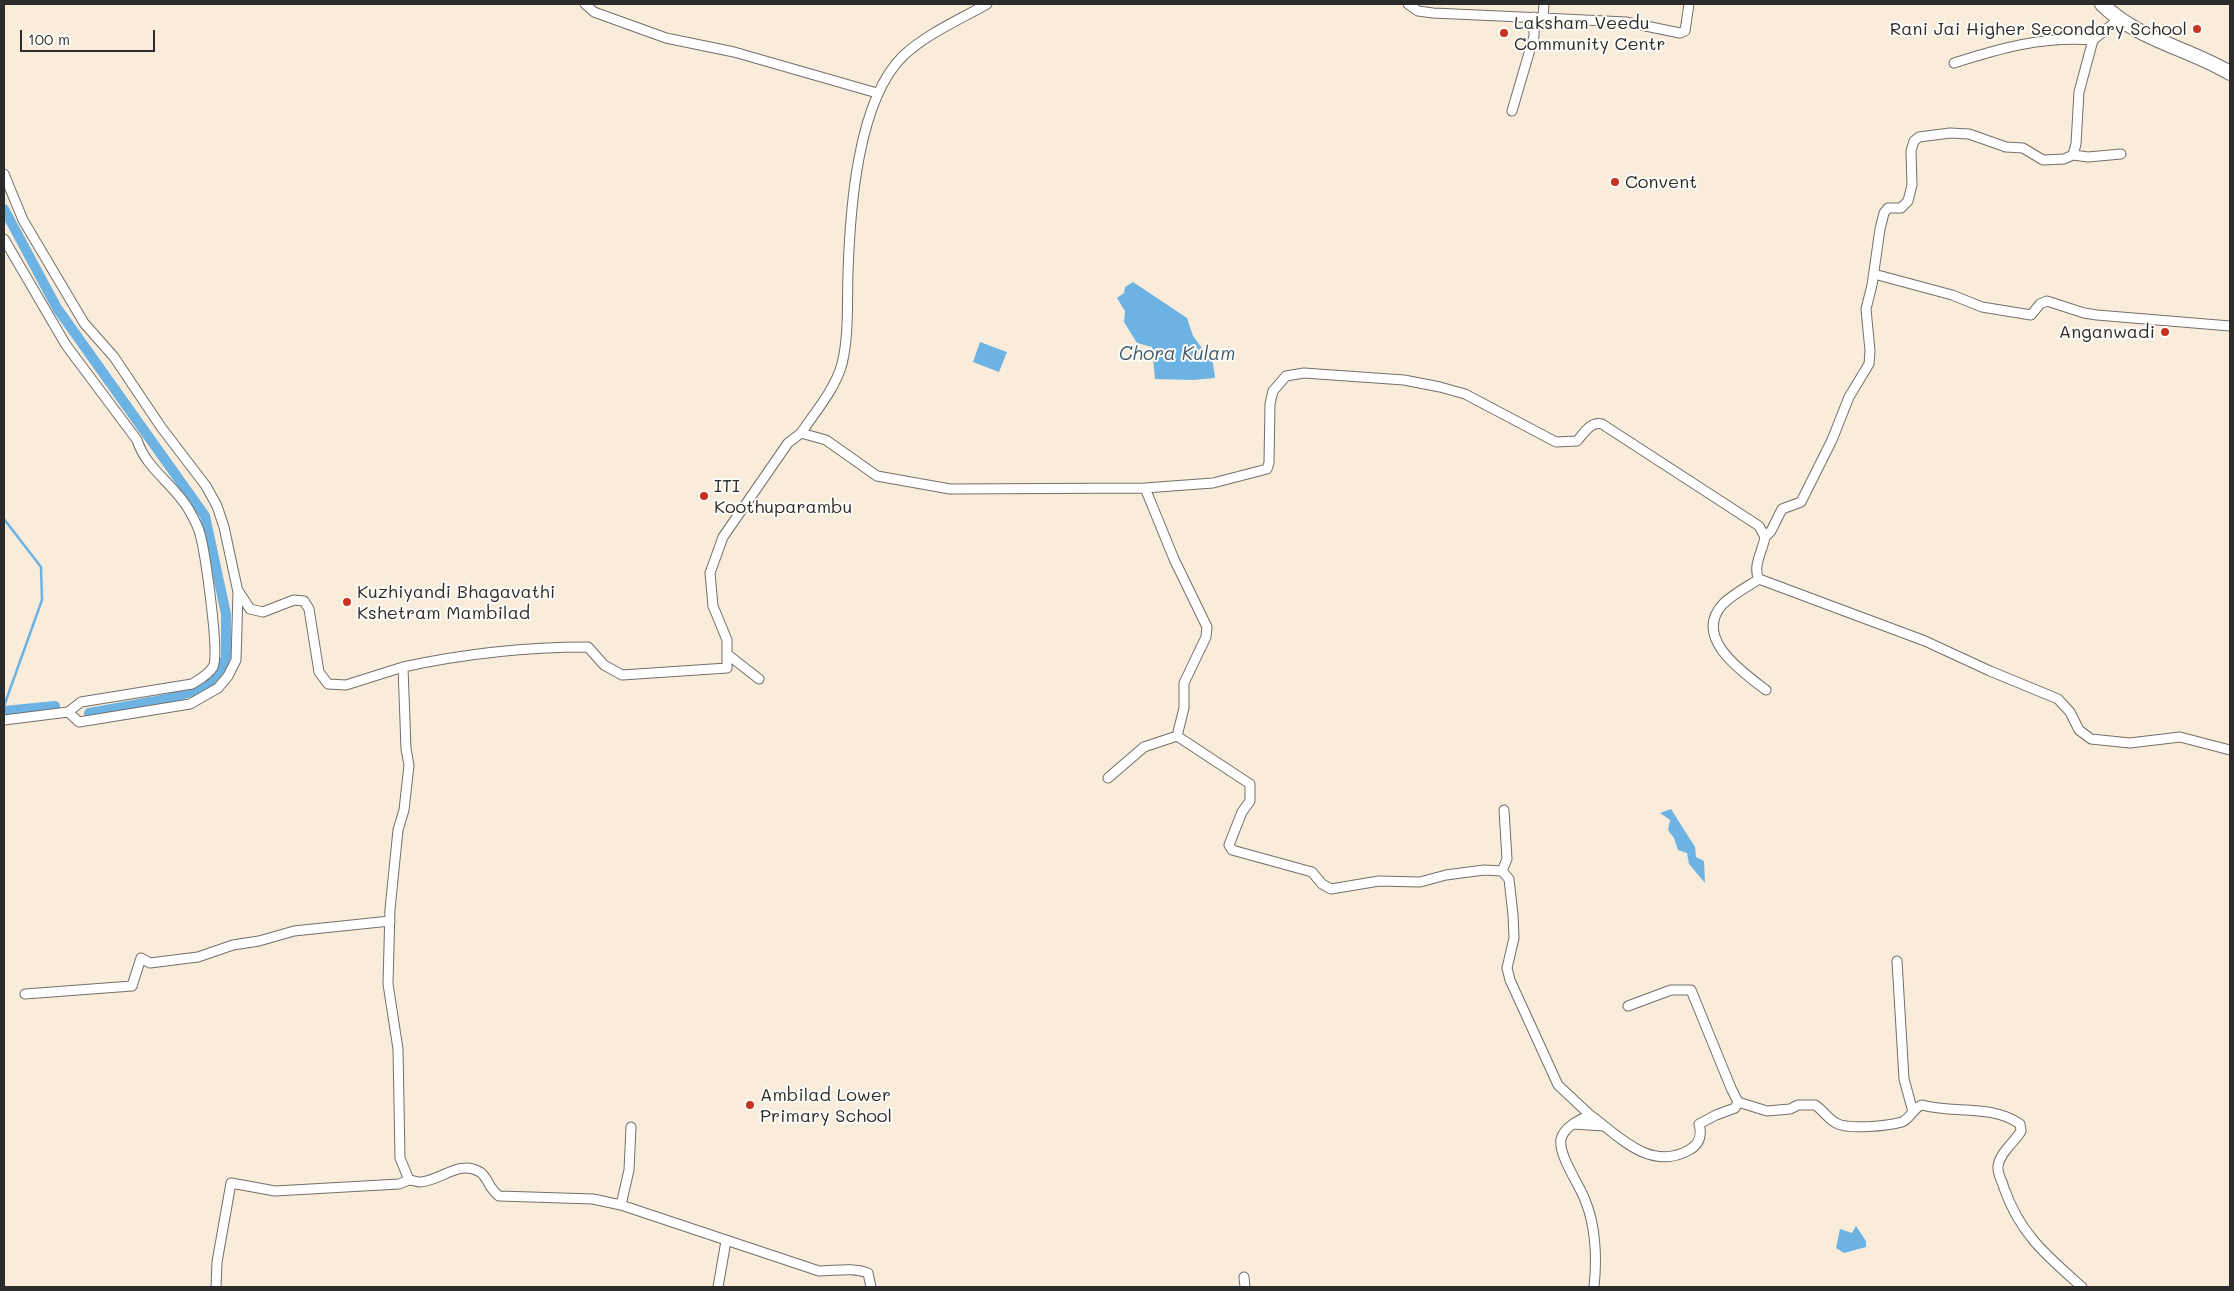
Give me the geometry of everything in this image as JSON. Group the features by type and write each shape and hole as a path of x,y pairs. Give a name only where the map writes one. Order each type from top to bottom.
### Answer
{"main road":[{"path":"2102,4 2119,19 2147,36 2216,64 2230,73"}],"street":[{"path":"585,4 594,12 666,38 734,52 877,93"},
{"path":"238,592 250,609 263,612 294,600 304,601 309,609 319,672 328,684 346,685 403,667 536,648 588,647 604,664 622,674 727,668 727,640 713,606 710,573 723,537 788,443 801,432 830,391 842,365 845,341 848,254 855,185 866,130 877,93 902,57 917,44 987,4"},
{"path":"1408,4 1418,11 1433,13 1626,22 1680,33 1685,31 1689,4"},
{"path":"1512,111 1544,4"},
{"path":"2073,155 2076,144 2079,92 2094,40 2119,19"},
{"path":"1954,63 2004,48 2065,37 2094,40"},
{"path":"2121,154 2088,157 2073,155 2064,159 2043,160 2022,148 2006,147 1969,134 1950,133 1919,137 1914,142 1911,151 1912,185 1908,201 1901,208 1888,208 1884,213 1866,309 1870,352 1866,370 1849,397 1832,440 1801,502 1782,509 1771,531 1765,537 1756,574 1759,580 1925,641 1990,671 2058,699 2065,705 2080,730 2091,738 2130,744 2180,737 2230,750"},
{"path":"4,174 23,220 84,323 114,358 161,427 206,486 224,527 238,592 236,660 228,676 218,688 190,704 78,722 68,712"},
{"path":"4,239 66,345 133,435 141,454 188,508 200,534 212,610 216,654 213,666 206,676 192,684 81,702 68,712 4,720"},
{"path":"1874,274 1952,295 1982,307 2031,315 2040,304 2047,301 2084,313 2097,315 2230,326"},
{"path":"801,432 826,440 877,476 950,489 1145,488 1213,483 1267,469 1269,463 1270,404 1273,391 1286,376 1304,373 1404,380 1465,394 1556,442 1577,441 1592,424 1597,422 1602,424 1759,526 1765,537"},
{"path":"1145,488 1174,559 1207,627 1206,638 1184,683 1184,708 1177,736"},
{"path":"1759,580 1723,605 1714,620 1713,628 1715,639 1725,655 1766,690"},
{"path":"727,654 759,679"},
{"path":"403,667 406,749 409,765 404,810 398,830 390,921 388,984 398,1049 400,1158 409,1180"},
{"path":"1108,778 1144,747 1177,736"},
{"path":"1177,736 1250,784 1250,801 1242,812 1229,845 1232,850 1312,872 1322,884 1331,889 1379,881 1420,882 1446,875 1484,870 1502,871 1509,879 1514,938 1506,968 1558,1085 1590,1115 1633,1148 1648,1156 1660,1158 1678,1156 1691,1149 1698,1141 1702,1133 1699,1124 1735,1108 1738,1102"},
{"path":"1502,871 1507,859 1504,810"},
{"path":"25,994 132,986 140,958 150,963 198,957 233,945 259,941 294,931 390,921"},
{"path":"1897,962 1904,1079 1913,1112"},
{"path":"1628,1006 1671,990 1692,990 1738,1102 1767,1111 1790,1109 1798,1105 1815,1105 1833,1121 1847,1126 1901,1122 1910,1117 1920,1105 1945,1110 1957,1108 2002,1114 2020,1124 2022,1131 1998,1164 1998,1173 2020,1225 2047,1256 2082,1287"},
{"path":"1590,1115 1572,1124 1562,1138 1561,1149 1586,1200 1592,1226 1596,1268 1594,1287"},
{"path":"1572,1124 1604,1126"},
{"path":"621,1205 629,1170 631,1127"},
{"path":"216,1287 217,1262 231,1183 275,1191 399,1184 409,1180 421,1182 455,1169 470,1168 481,1173 491,1190 499,1196 593,1198 621,1205 819,1271 841,1271 857,1268 868,1272 871,1287"},
{"path":"718,1287 726,1241"},
{"path":"1244,1277 1245,1287"}],"water":[{"name":"Chora Kulam","path":"1133,282 1187,318 1193,336 1213,363 1215,378 1193,380 1155,379 1152,347 1137,343 1124,322 1125,311 1117,298 1124,293 1125,287"},
{"path":"980,342 1007,352 999,372 973,362"},
{"path":"1671,809 1695,847 1696,857 1704,861 1705,883 1689,864 1687,853 1678,850 1674,838 1668,830 1670,820 1660,813"},
{"path":"1856,1226 1866,1241 1866,1247 1844,1253 1836,1248 1840,1229 1852,1233"}],"waterway":[{"path":"4,209 57,308 205,516 226,614 226,657 218,677 194,691 167,699 89,713"},
{"path":"4,519 41,567 42,600 4,706"},
{"path":"4,711 55,706"}],"place":[{"name":"Rani Jai Higher Secondary School","path":"2197,29"},
{"name":"Laksham Veedu Community Centr","path":"1504,33"},
{"name":"Convent","path":"1615,182"},
{"name":"Anganwadi","path":"2165,332"},
{"name":"ITI Koothuparambu","path":"704,496"},
{"name":"Kuzhiyandi Bhagavathi Kshetram Mambilad","path":"347,602"},
{"name":"Ambilad Lower Primary School","path":"750,1105"}]}
